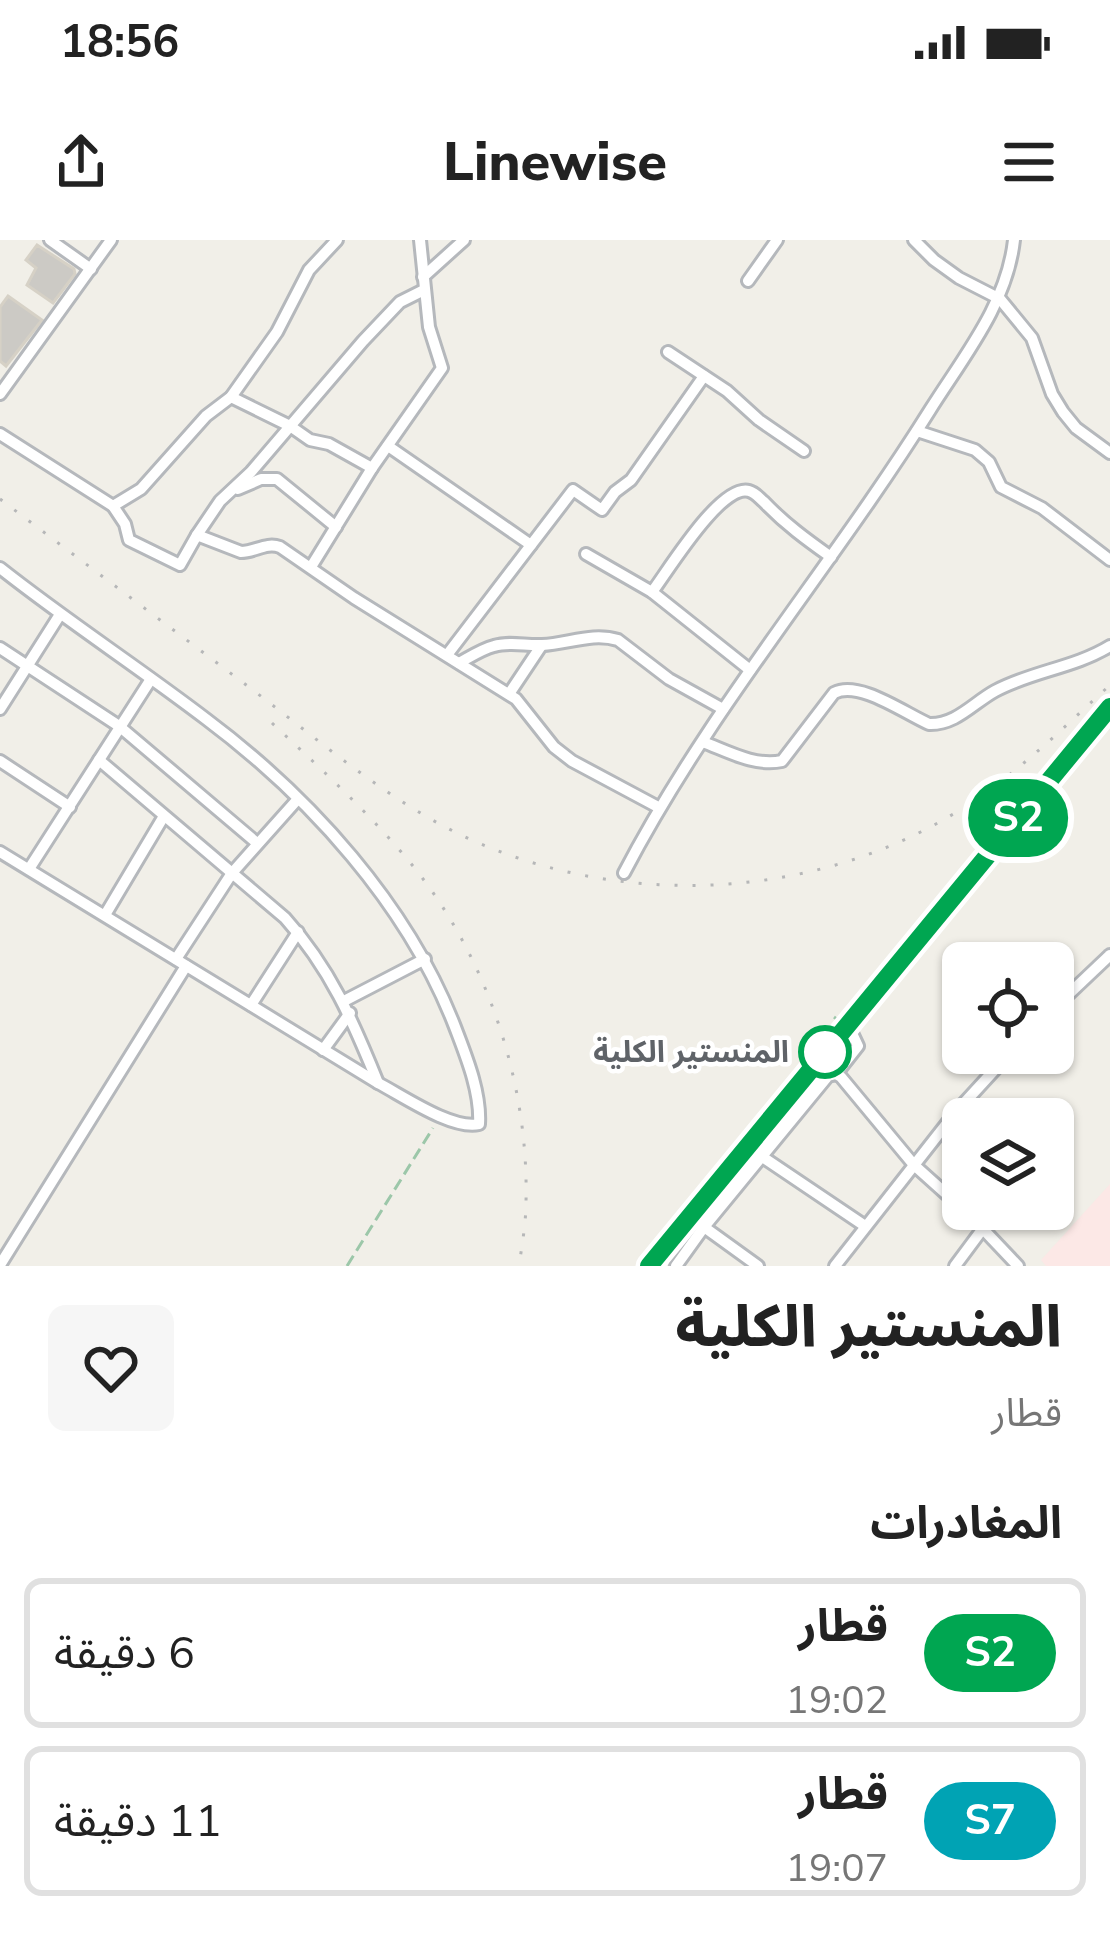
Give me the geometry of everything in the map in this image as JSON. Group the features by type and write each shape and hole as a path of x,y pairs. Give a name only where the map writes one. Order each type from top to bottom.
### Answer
{"street":[{"path":"50,240 91,268"},
{"path":"0,394 111,240"},
{"path":"113,506 141,489 206,416 231,397 277,332 309,270 338,240"},
{"path":"310,567 442,368 429,327 420,240"},
{"path":"0,434 113,506 129,540 181,565 220,501 400,302 464,240"},
{"path":"748,281 776,240"},
{"path":"914,240 946,269 1000,299 1032,338 1052,394 1064,412 1076,428 1110,453"},
{"path":"624,873 658,807 917,431 1000,299 1014,240"},
{"path":"668,352 804,451"},
{"path":"446,656 573,490 602,510 631,480 704,376"},
{"path":"231,397 372,468"},
{"path":"917,431 975,450 989,462 997,484 1042,508 1110,560"},
{"path":"388,446 531,545"},
{"path":"230,493 261,479 277,479 336,527"},
{"path":"652,592 699,528 737,491 756,495 785,524 831,557"},
{"path":"197,535 241,552 274,545 516,699 554,747 572,761 658,807"},
{"path":"586,554 652,592 750,670"},
{"path":"0,568 59,616 223,732 356,861 425,959 469,1062 480,1116 476,1126 440,1116 378,1083 0,852"},
{"path":"0,710 59,616"},
{"path":"460,663 494,646 541,646 610,637 669,679 723,709"},
{"path":"509,694 541,646"},
{"path":"703,742 770,764 782,760 842,688 859,690 929,724 939,724 1021,678 1110,646"},
{"path":"0,648 119,726 257,843"},
{"path":"29,869 151,679"},
{"path":"99,760 298,932 347,1007 378,1083"},
{"path":"0,761 70,807"},
{"path":"0,1265 232,873 297,800"},
{"path":"105,915 164,816"},
{"path":"251,1005 298,932"},
{"path":"1074,989 1110,955"},
{"path":"323,1050 347,1007 425,959"},
{"path":"676,1266 761,1156 858,1046 851,1031"},
{"path":"836,1074 914,1165 942,1190"},
{"path":"835,1266 991,1074"},
{"path":"761,1156 865,1226"},
{"path":"704,1227 758,1266"},
{"path":"955,1266 981,1230"},
{"path":"986,1230 1018,1266"}],"path":[{"path":"347,1266 440,1116"}],"shaded area":[{"path":"1110,1184 1110,1266 1046,1266 1041,1260 1068,1230 1074,1230 1074,1224"}],"building":[{"path":"37,245 74,269 53,303 27,285 36,268 26,260"},
{"path":"8,296 42,320 6,366 0,361 0,307"}],"railway":[{"path":"0,499 394,797 481,844 540,865 601,878 664,885 726,884 789,876 850,861 908,838 983,795 1110,685"},
{"path":"639,1266 1095,718"},
{"path":"272,723 408,860 436,896 480,977 511,1065 520,1111 526,1202 519,1266"}],"train":[{"name":"S2","path":"649,1266 1110,707"}],"place":[{"name":"المنستير الكلية","path":"825,1052"}]}
